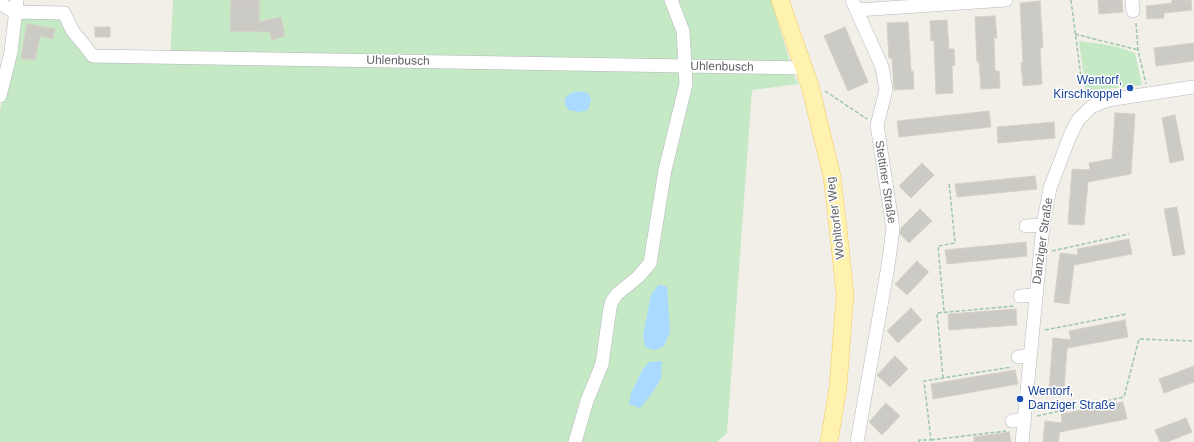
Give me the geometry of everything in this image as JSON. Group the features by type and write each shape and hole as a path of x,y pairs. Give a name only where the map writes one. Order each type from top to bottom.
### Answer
{"main road":[{"name":"Wohltorfer Weg","path":"780,0 805,68 832,176 845,295 838,387 829,442"}],"street":[{"path":"575,442 587,401 602,364 612,301 617,294 638,277 650,263 661,192 686,84 683,31 671,0"},
{"path":"854,5 1006,0"},
{"path":"0,3 15,6 11,52 0,96"},
{"name":"Stettiner Straße","path":"854,5 882,67 886,90 876,125 893,229 857,442"},
{"name":"Uhlenbusch","path":"15,6 64,13 72,30 93,56 805,68"},
{"name":"Danziger Straße","path":"1022,442 1020,423 1026,358 1032,333 1034,300 1043,224 1055,164 1078,120 1091,107 1108,100 1194,87"},
{"path":"1026,226 1043,224"},
{"path":"1020,296 1034,300"}],"path":[{"path":"1071,0 1074,34 1081,77"},
{"path":"1133,5 1138,50 1148,93"},
{"path":"1074,34 1138,50"},
{"path":"821,89 876,125"},
{"path":"944,311 938,246 955,243 949,182"},
{"path":"1039,254 1129,234"},
{"path":"943,378 937,313 1034,300"},
{"path":"1032,333 1127,314"},
{"path":"919,442 918,440 931,440 1020,423 1124,397 1139,339 1194,341"},
{"path":"931,440 924,382 1026,358"}],"green space":[{"path":"173,0 771,0 795,78 799,84 752,90 727,433 717,442 0,442 0,111 19,17 62,15 71,37 89,62 170,63"},
{"path":"1079,41 1115,46 1135,53 1142,85 1086,91"}],"water":[{"path":"582,91 589,94 591,100 588,110 578,112 569,110 565,105 565,98 571,93"},
{"path":"659,284 667,287 670,332 664,346 655,350 645,347 643,335 651,295"},
{"path":"662,361 661,379 652,393 640,408 629,404 631,393 643,369 649,362"}],"building":[{"path":"231,0 259,0 259,22 281,17 285,36 272,40 270,32 230,31"},
{"path":"1098,0 1122,0 1123,12 1099,14"},
{"path":"1172,0 1191,0 1192,10 1164,13 1164,18 1147,19 1146,6 1172,3"},
{"path":"1040,1 1043,47 1040,48 1042,84 1023,86 1020,3"},
{"path":"995,16 997,38 994,38 995,71 999,71 1000,88 981,89 979,61 977,62 975,17"},
{"path":"947,20 949,49 954,49 955,65 952,66 953,93 936,94 934,40 931,41 930,21"},
{"path":"908,22 911,71 913,71 914,89 894,90 892,58 889,58 887,23"},
{"path":"27,24 55,29 53,39 40,36 35,60 21,58"},
{"path":"95,27 110,27 110,37 95,37"},
{"path":"845,27 868,82 848,91 824,36"},
{"path":"1194,43 1194,61 1156,66 1154,48"},
{"path":"989,111 991,127 899,137 897,121"},
{"path":"1115,113 1135,114 1131,174 1088,182 1084,225 1068,224 1072,169 1090,170 1089,163 1112,159"},
{"path":"1175,115 1184,160 1170,163 1162,118"},
{"path":"1054,122 1055,138 998,143 997,127"},
{"path":"922,163 934,175 911,198 899,186"},
{"path":"1035,176 1037,189 957,197 955,184"},
{"path":"1177,207 1185,254 1173,256 1164,209"},
{"path":"920,209 932,221 909,243 900,234 901,228"},
{"path":"1129,239 1132,254 1074,265 1069,304 1054,302 1060,253 1078,255 1077,249"},
{"path":"1026,242 1027,256 947,264 945,250"},
{"path":"917,261 929,272 907,295 895,284"},
{"path":"911,308 922,320 898,343 887,331"},
{"path":"1016,309 1017,325 949,330 948,314"},
{"path":"1125,320 1128,337 1067,348 1064,390 1049,389 1053,338 1071,340 1069,331"},
{"path":"895,356 908,369 890,387 877,375"},
{"path":"1194,366 1194,382 1164,393 1159,379"},
{"path":"1015,370 1018,384 933,399 931,384"},
{"path":"1123,402 1127,419 1060,432 1058,442 1043,442 1045,421 1062,423 1061,414"},
{"path":"886,403 900,416 882,435 869,422"},
{"path":"1186,418 1192,432 1167,442 1160,442 1155,430"},
{"path":"1009,432 1011,442 974,442 974,437"}],"place":[{"name":"Wentorf, Kirschkoppel","path":"1130,88"},
{"name":"Wentorf, Danziger Straße","path":"1020,399"}]}
